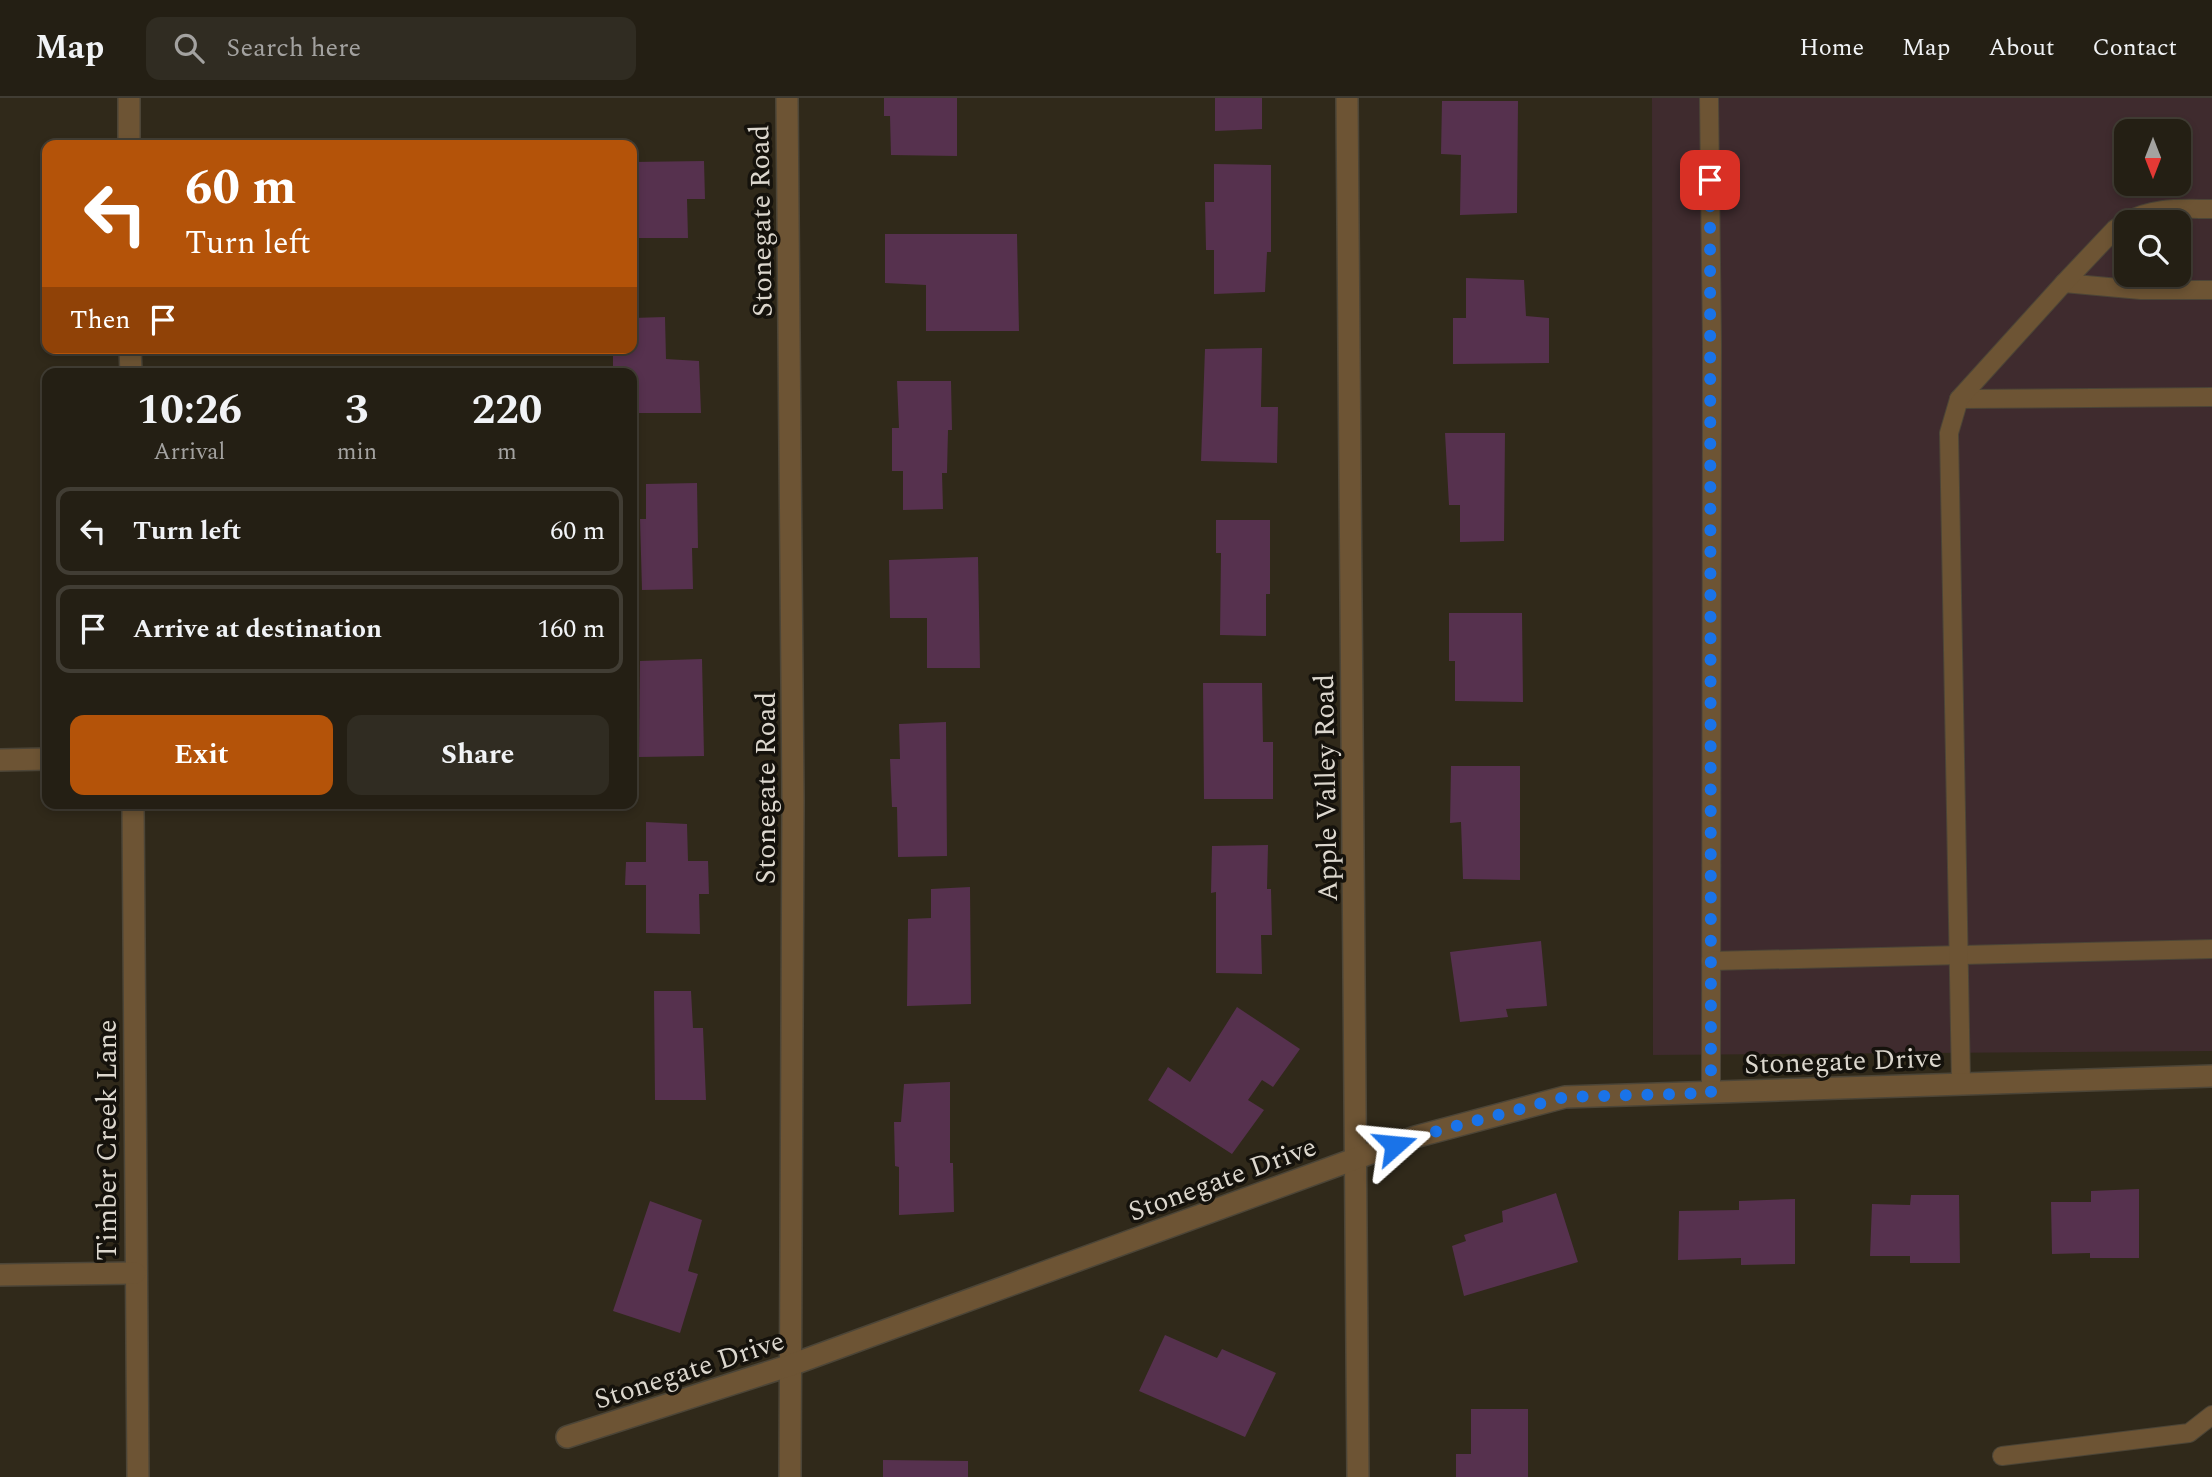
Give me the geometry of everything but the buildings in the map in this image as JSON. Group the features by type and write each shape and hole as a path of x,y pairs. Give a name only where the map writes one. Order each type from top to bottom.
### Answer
{"street":[{"path":"129,98 129,140"},
{"name":"Stonegate Road","path":"787,98 793,801 790,1477"},
{"name":"Apple Valley Road","path":"1347,98 1358,1477"},
{"path":"0,760 42,759"},
{"name":"Timber Creek Lane","path":"133,809 138,1477"},
{"name":"Stonegate Drive","path":"567,1437 791,1365 1415,1137 1565,1097 2212,1076"},
{"path":"0,1275 135,1273"}],"lane":[{"path":"1709,98 1712,345 1711,1093"},
{"path":"2155,210 2212,209"},
{"path":"1961,1084 1949,433 1959,399 2114,230"},
{"path":"2064,283 2141,290 2212,290"},
{"path":"1959,399 2212,397"},
{"path":"1711,961 2212,949"},
{"path":"2002,1456 2189,1433 2212,1415"}],"shaded area":[{"path":"1652,98 2212,98 2212,1051 1653,1055"}],"route":[{"path":"1395,1145 1415,1137 1565,1097 1711,1093 1710,180"}]}
